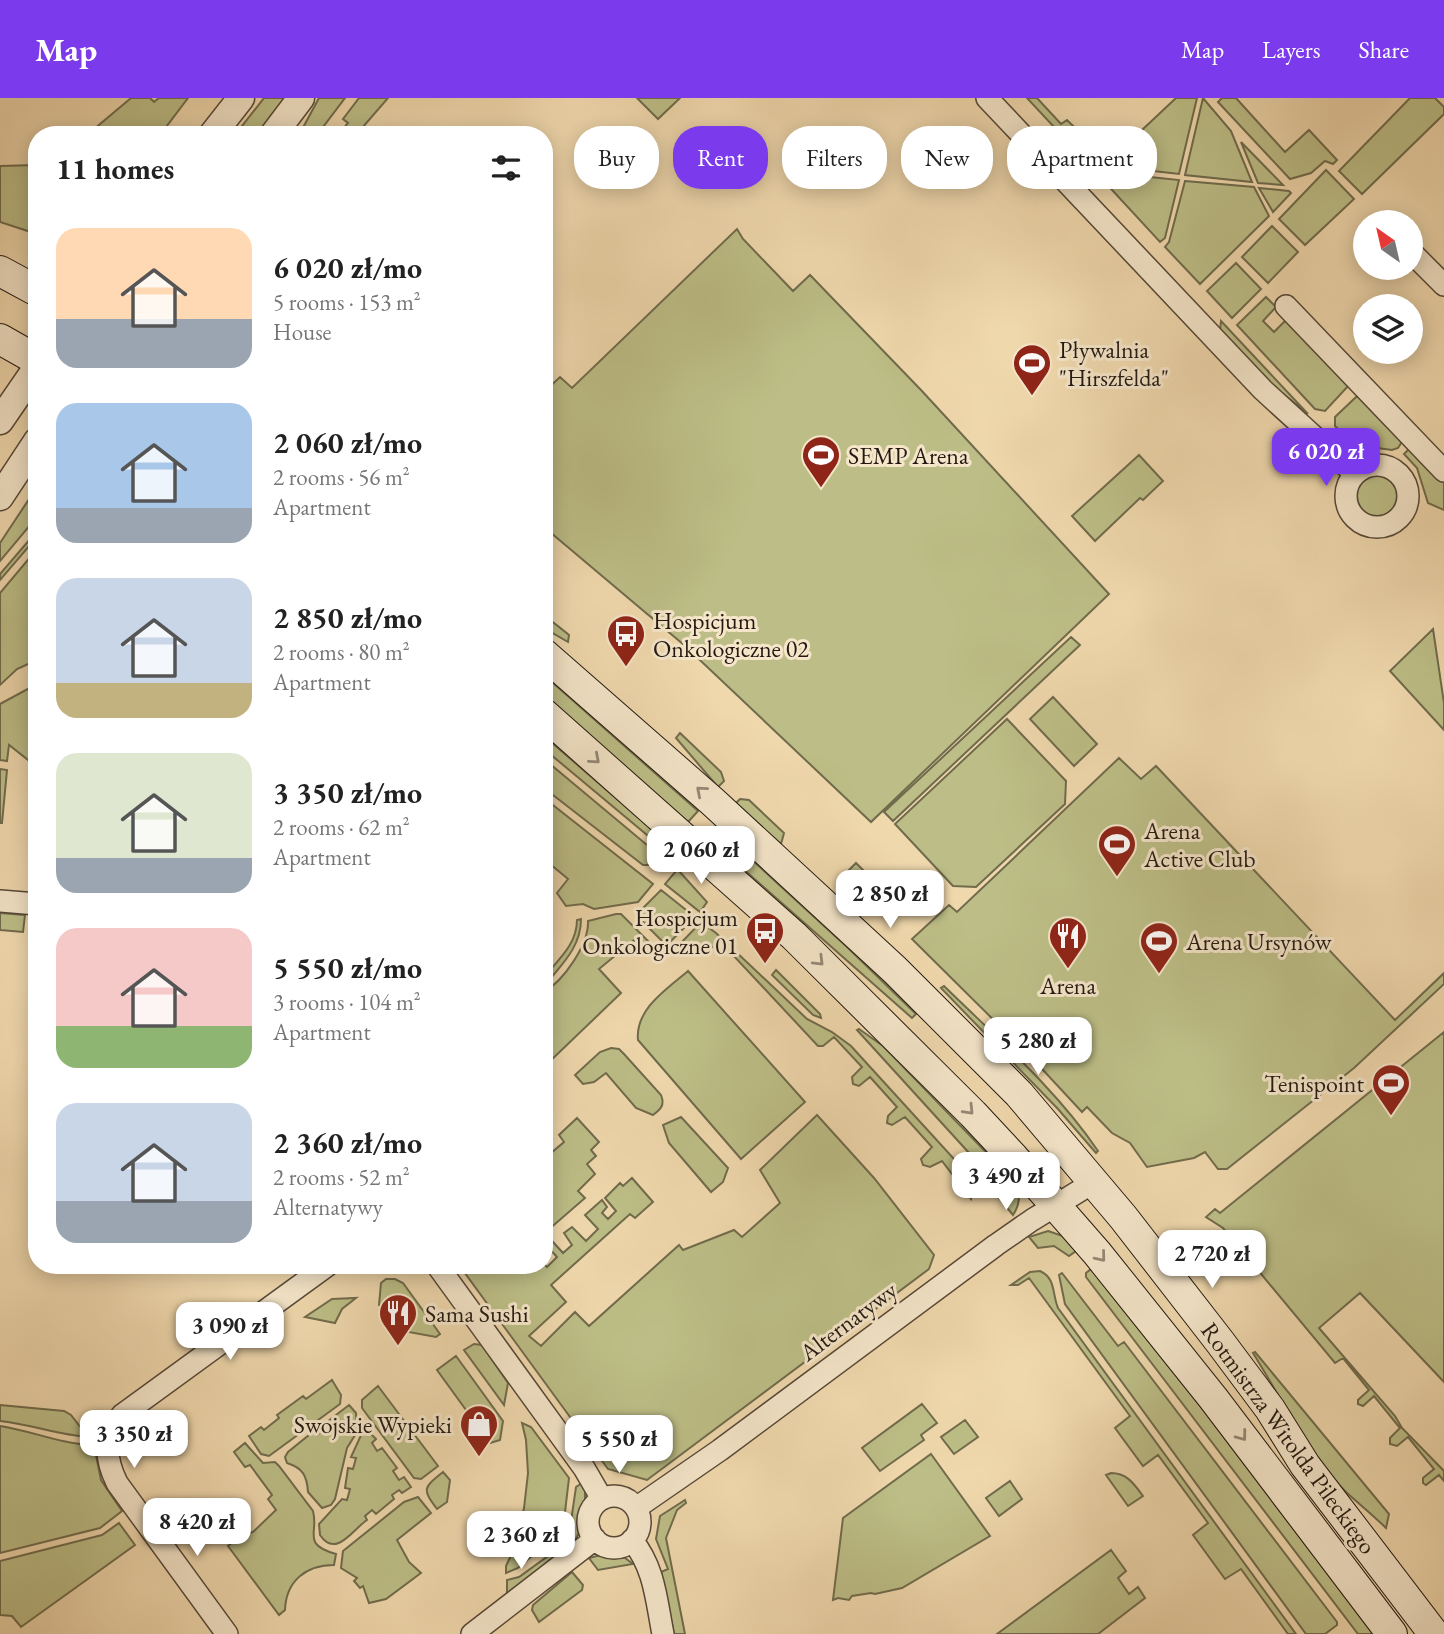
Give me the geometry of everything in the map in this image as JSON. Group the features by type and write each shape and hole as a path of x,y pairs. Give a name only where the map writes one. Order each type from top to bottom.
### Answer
{"main road":[{"path":"0,271 28,286"},
{"path":"0,339 28,355"},
{"name":"Rotmistrza Witolda Pileckiego","path":"553,662 713,802 895,970 1019,1094 1094,1182 1220,1342 1270,1409 1305,1465 1434,1634"},
{"name":"Rotmistrza Witolda Pileckiego","path":"553,722 794,936 973,1114 1057,1205 1213,1398 1392,1634"}],"street":[{"path":"219,126 241,98"},
{"path":"280,126 301,98"},
{"path":"987,98 1263,390 1355,474"},
{"path":"1423,264 1444,285"},
{"path":"1286,306 1444,471"},
{"path":"0,421 28,381"},
{"path":"0,497 28,455"},
{"path":"0,901 28,903"},
{"name":"Alternatywy","path":"636,1508 720,1450 953,1276 1094,1182"},
{"path":"227,1634 117,1483 110,1468 107,1442 110,1432 122,1415 316,1274"},
{"path":"444,1274 584,1468 602,1499"},
{"path":"617,1496 625,1498 636,1508 640,1527 627,1545 612,1548 595,1539 589,1527 589,1519 591,1511 602,1499 617,1496"},
{"path":"471,1634 595,1539"},
{"path":"632,1540 650,1567 663,1634"}],"green space":[{"path":"131,98 150,98 154,102 159,98 188,98 167,126 98,126"},
{"path":"264,98 285,98 264,126 242,126"},
{"path":"319,98 345,98 324,126 304,126"},
{"path":"359,98 388,98 364,126 346,126 348,123 343,119"},
{"path":"637,98 680,98 658,119"},
{"path":"1027,98 1037,98 1061,124 1067,120 1073,126 1053,126"},
{"path":"1176,98 1197,98 1179,174 1157,171 1157,126 1146,126"},
{"path":"1203,98 1231,131 1252,182 1185,175"},
{"path":"1222,98 1236,98 1285,152 1309,130 1337,160 1333,164 1325,161 1311,173 1290,179 1218,102"},
{"path":"1410,98 1435,98 1444,107 1444,114 1362,194 1339,171"},
{"path":"1241,142 1283,185 1258,183"},
{"path":"28,165 28,231 0,222 0,166"},
{"path":"1326,170 1354,199 1305,245 1279,219"},
{"path":"1157,178 1179,180 1165,238 1160,242 1111,189 1157,189"},
{"path":"1185,181 1254,187 1269,216 1200,284 1165,247 1169,242"},
{"path":"1259,188 1289,191 1291,193 1273,212"},
{"path":"1272,226 1298,252 1268,283 1242,257"},
{"name":"SEMP Arena","path":"737,229 743,239 793,291 810,275 921,390 1109,594 871,822 684,645 553,535 553,384 560,377 572,388"},
{"path":"1236,263 1261,289 1232,318 1207,291"},
{"path":"1266,297 1276,307 1263,321 1274,332 1289,317 1350,384 1325,411 1315,409 1237,325"},
{"path":"1221,321 1308,414 1266,380 1220,331"},
{"path":"1356,397 1364,397 1403,440 1398,448 1392,450 1355,445 1335,426 1335,417"},
{"path":"1411,447 1444,481 1444,510 1428,503 1417,468 1404,454"},
{"path":"1139,455 1163,481 1143,500 1140,498 1095,541 1072,516"},
{"path":"1377,476 1391,482 1397,496 1391,510 1377,516 1363,510 1357,496 1363,482"},
{"path":"28,501 28,528 0,561 0,543"},
{"path":"28,541 28,547 0,580 0,574"},
{"path":"28,560 28,664 17,669 0,685 0,593"},
{"path":"553,622 569,635 568,642 553,633"},
{"path":"1433,629 1444,703 1444,730 1390,671"},
{"path":"1071,637 1080,645 893,821 884,812"},
{"path":"553,683 698,811 688,822 553,703"},
{"path":"28,689 28,760 9,745 7,761 0,760 0,704"},
{"path":"1053,697 1097,744 1074,766 1030,719"},
{"path":"1007,719 1066,781 1065,804 976,887 953,886 895,824"},
{"path":"680,733 721,772 724,781 718,787 676,738"},
{"path":"553,744 669,844 665,850 553,757"},
{"name":"Arena Ursynów","path":"1119,758 1141,779 1156,766 1395,1020 1444,973 1444,984 1354,1068 1227,1169 1218,1169 1205,1152 1194,1158 1147,1167 1130,1143 1112,1133 1087,1107 1082,1112 1030,1056 912,939 949,905 957,912"},
{"path":"553,767 659,855 650,865 643,865 553,795"},
{"path":"0,769 7,770 2,823 0,823"},
{"path":"740,799 749,800 784,833 781,844 735,804"},
{"path":"553,805 653,884 638,902 594,909 583,904 566,906 557,893 568,879 553,866"},
{"path":"716,827 916,1014 912,1018 707,837"},
{"path":"856,863 886,893 890,916 844,875"},
{"path":"679,871 707,902 700,912 665,884"},
{"path":"661,890 695,917 670,942 663,942 639,918 643,908"},
{"path":"0,913 25,915 23,932 0,930"},
{"path":"621,914 655,948 649,954 634,940 599,969 621,993 553,1058 553,985 567,971 580,951 588,921"},
{"path":"581,919 578,938 553,975 553,966 574,936 577,920"},
{"path":"701,922 807,1019 851,1046 975,1182 971,1199 942,1161 930,1167 923,1165 921,1159 932,1147 905,1117 892,1125 887,1123 888,1116 897,1107 870,1077 859,1086 853,1084 852,1077 862,1067 834,1037 823,1046 818,1046 733,955 713,947 690,947 685,951 679,945"},
{"path":"776,970 821,1018 813,1015 772,975"},
{"path":"688,971 805,1102 741,1159 638,1040 638,1029 647,1009"},
{"path":"944,986 1045,1085 1081,1128 1098,1151 1096,1153 1058,1109 941,988"},
{"path":"857,1030 883,1046 1013,1180 1019,1198 1013,1215 990,1187 990,1176"},
{"name":"Tenispoint","path":"1444,1032 1444,1382 1360,1293 1319,1328 1395,1416 1402,1428 1444,1471 1444,1481 1439,1475 1426,1485 1423,1478 1434,1469 1408,1437 1397,1446 1390,1444 1390,1438 1400,1428 1374,1396 1363,1406 1358,1404 1358,1400 1369,1390 1343,1358 1335,1363 1223,1228 1206,1217 1215,1209 1220,1213"},
{"path":"611,1048 619,1049 661,1095 662,1106 653,1115 636,1108 606,1073 594,1082 583,1084 575,1075 600,1052"},
{"path":"817,1115 874,1178 934,1255 929,1269 647,1480 608,1469 466,1274 553,1274 553,1261 557,1257 553,1253 553,1242 563,1253 572,1245 564,1233 572,1227 586,1241 598,1229 585,1215 602,1200 607,1207 602,1213 608,1219 616,1211 605,1198 620,1183 623,1186 632,1178 653,1202 635,1218 630,1214 551,1285 566,1302 529,1336 541,1346 575,1312 589,1326 679,1245 683,1250 734,1230 742,1237 780,1203 760,1170"},
{"path":"681,1117 728,1168 723,1182 711,1192 669,1143 663,1125"},
{"path":"577,1118 599,1142 591,1150 596,1156 587,1164 595,1174 578,1191 585,1198 553,1226 553,1151 564,1142 559,1135"},
{"path":"1048,1231 1063,1236 1076,1251 1069,1256 1054,1246 1038,1248 1029,1237"},
{"path":"1091,1269 1201,1407 1373,1634 1358,1634 1086,1277 1086,1273"},
{"path":"1040,1271 1051,1282 1058,1308 1296,1634 1288,1634 1241,1569 1225,1579 1193,1535 1208,1523 1158,1455 1143,1466 1115,1428 1130,1416 1029,1278 1018,1285 1011,1285 1030,1272"},
{"path":"1062,1273 1118,1346 1124,1342 1337,1625 1325,1634 1306,1634 1065,1304 1059,1275"},
{"path":"386,1279 403,1283 440,1334 436,1337 392,1329 389,1315 379,1305 381,1283"},
{"path":"356,1298 342,1309 335,1323 305,1317 332,1299"},
{"path":"474,1344 482,1345 508,1383 504,1405 464,1350"},
{"path":"1255,1352 1389,1514 1386,1528 1346,1492 1320,1462 1253,1353"},
{"path":"456,1356 503,1421 500,1440 490,1443 437,1370"},
{"path":"332,1380 341,1395 340,1404 269,1456 261,1454 249,1436 261,1427 264,1430 279,1418 277,1415"},
{"path":"378,1386 438,1466 421,1479 414,1478 362,1408 362,1400"},
{"path":"922,1404 937,1423 921,1435 924,1440 880,1471 862,1448"},
{"path":"0,1405 64,1411 71,1415 88,1437 0,1421"},
{"path":"349,1405 356,1413 357,1432 347,1448 335,1499 331,1505 322,1508 308,1492 303,1473 287,1463 285,1457 314,1431 317,1435 325,1429 323,1425"},
{"path":"965,1420 978,1437 954,1454 941,1437"},
{"path":"522,1423 531,1427 569,1478 563,1529 518,1568 506,1573 506,1566 516,1545 528,1473"},
{"path":"0,1426 94,1445 101,1480 122,1511 100,1528 0,1553"},
{"path":"368,1431 376,1439 372,1443 377,1451 382,1448 397,1468 393,1471 399,1480 404,1477 411,1487 392,1495 394,1499 376,1514 372,1510 365,1516 367,1520 344,1540 332,1544 326,1542 320,1535 319,1524 342,1499 347,1500 350,1489 345,1488 348,1468 353,1469 356,1458 351,1457 362,1433"},
{"path":"245,1443 263,1463 275,1462 279,1466 313,1511 315,1542 336,1554 334,1565 315,1568 299,1577 289,1591 285,1610 279,1615 228,1546 239,1537 253,1532 276,1510 268,1499 272,1495 250,1465 245,1467 234,1452"},
{"path":"931,1454 990,1536 902,1588 852,1596 849,1600 833,1600 843,1518"},
{"path":"443,1472 450,1480 447,1502 437,1509 427,1489"},
{"path":"1111,1473 1126,1477 1143,1496 1128,1506 1106,1475"},
{"path":"1010,1481 1022,1499 999,1516 986,1498"},
{"path":"582,1483 585,1501 579,1517 579,1533 575,1540 569,1535 576,1487"},
{"path":"418,1497 431,1513 397,1540 409,1562 421,1573 386,1599 369,1603 363,1586 360,1588 354,1581 357,1578 341,1568 343,1551 404,1502"},
{"path":"685,1500 686,1503 677,1510 666,1538 685,1634 674,1634 661,1572 668,1569 656,1539 660,1516"},
{"path":"119,1523 135,1545 21,1627 12,1616 0,1615 0,1561 102,1535"},
{"path":"1111,1550 1126,1571 1118,1578 1129,1594 1138,1587 1145,1598 1098,1634 997,1634"},
{"path":"555,1551 558,1555 507,1596 507,1580 519,1577"},
{"path":"601,1555 625,1558 633,1564 598,1570 589,1558"},
{"path":"572,1572 583,1585 582,1590 539,1622 532,1610 533,1605"}],"place":[{"name":"Pływalnia \"Hirszfelda\"","path":"1032,397"},
{"name":"SEMP Arena","path":"821,489"},
{"name":"Hospicjum Onkologiczne 02","path":"626,668"},
{"name":"Arena Active Club","path":"1117,878"},
{"name":"Hospicjum Onkologiczne 01","path":"765,965"},
{"name":"Arena","path":"1068,970"},
{"name":"Arena Ursynów","path":"1159,975"},
{"name":"Tenispoint","path":"1391,1117"},
{"name":"Sama Sushi","path":"398,1347"},
{"name":"Swojskie Wypieki","path":"479,1458"}]}
